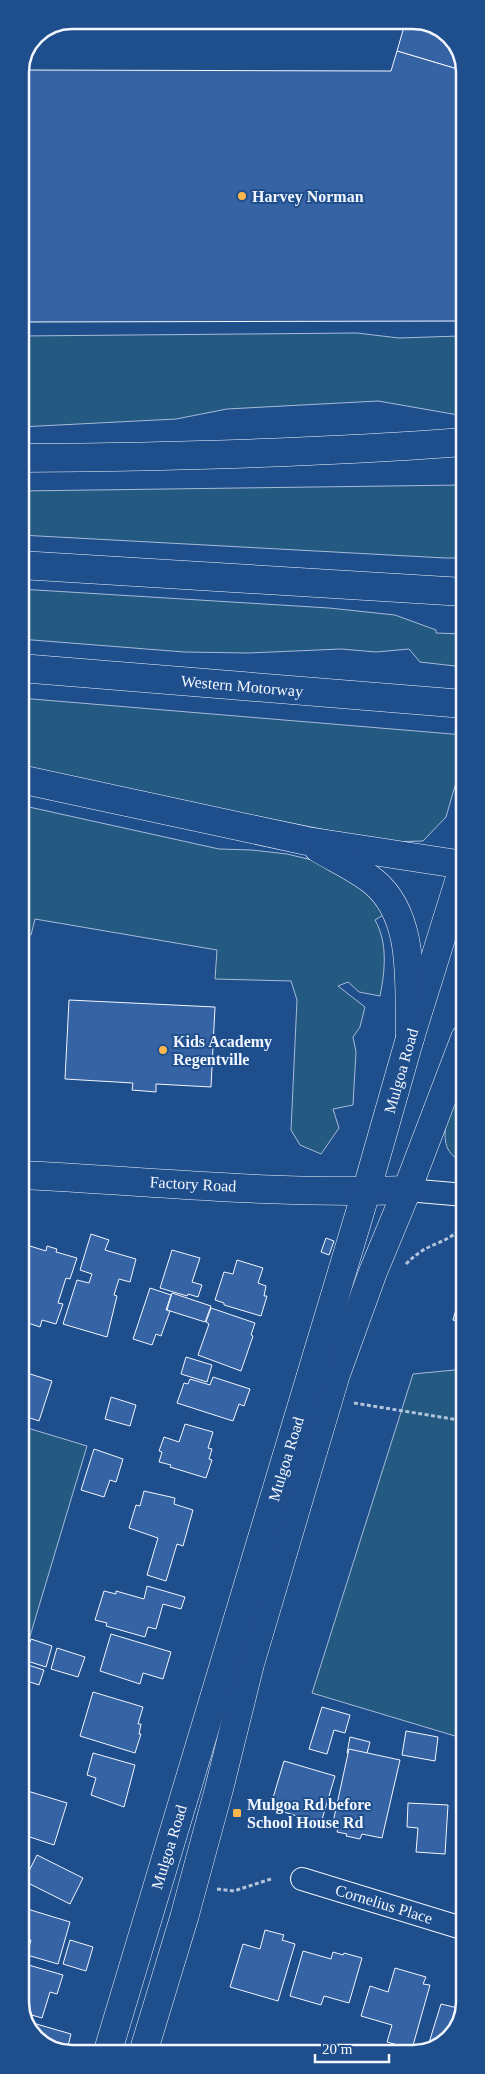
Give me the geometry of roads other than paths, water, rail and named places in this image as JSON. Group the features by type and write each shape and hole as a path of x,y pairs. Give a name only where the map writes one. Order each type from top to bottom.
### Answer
{"main road":[{"path":"29,458 364,449 456,443"},
{"path":"364,449 456,454"},
{"path":"29,566 456,591"},
{"name":"Western Motorway","path":"29,669 456,703"},
{"path":"29,781 308,841 456,864"},
{"path":"308,841 374,882 391,903 399,917 407,944 410,1038"},
{"name":"Mulgoa Road","path":"110,2045 366,1192 410,1038 456,891"},
{"name":"Mulgoa Road","path":"146,2045 184,1918 217,1798 250,1664 336,1374 373,1272 407,1190 456,1059"},
{"name":"Factory Road","path":"29,1175 366,1192 407,1190"}],"street":[{"path":"407,1190 456,1194"},
{"name":"Cornelius Place","path":"302,1879 456,1926"}],"place":[{"name":"Harvey Norman","path":"242,196"},
{"name":"Kids Academy Regentville","path":"163,1050"},
{"name":"Mulgoa Rd before School House Rd","path":"237,1813"}]}
